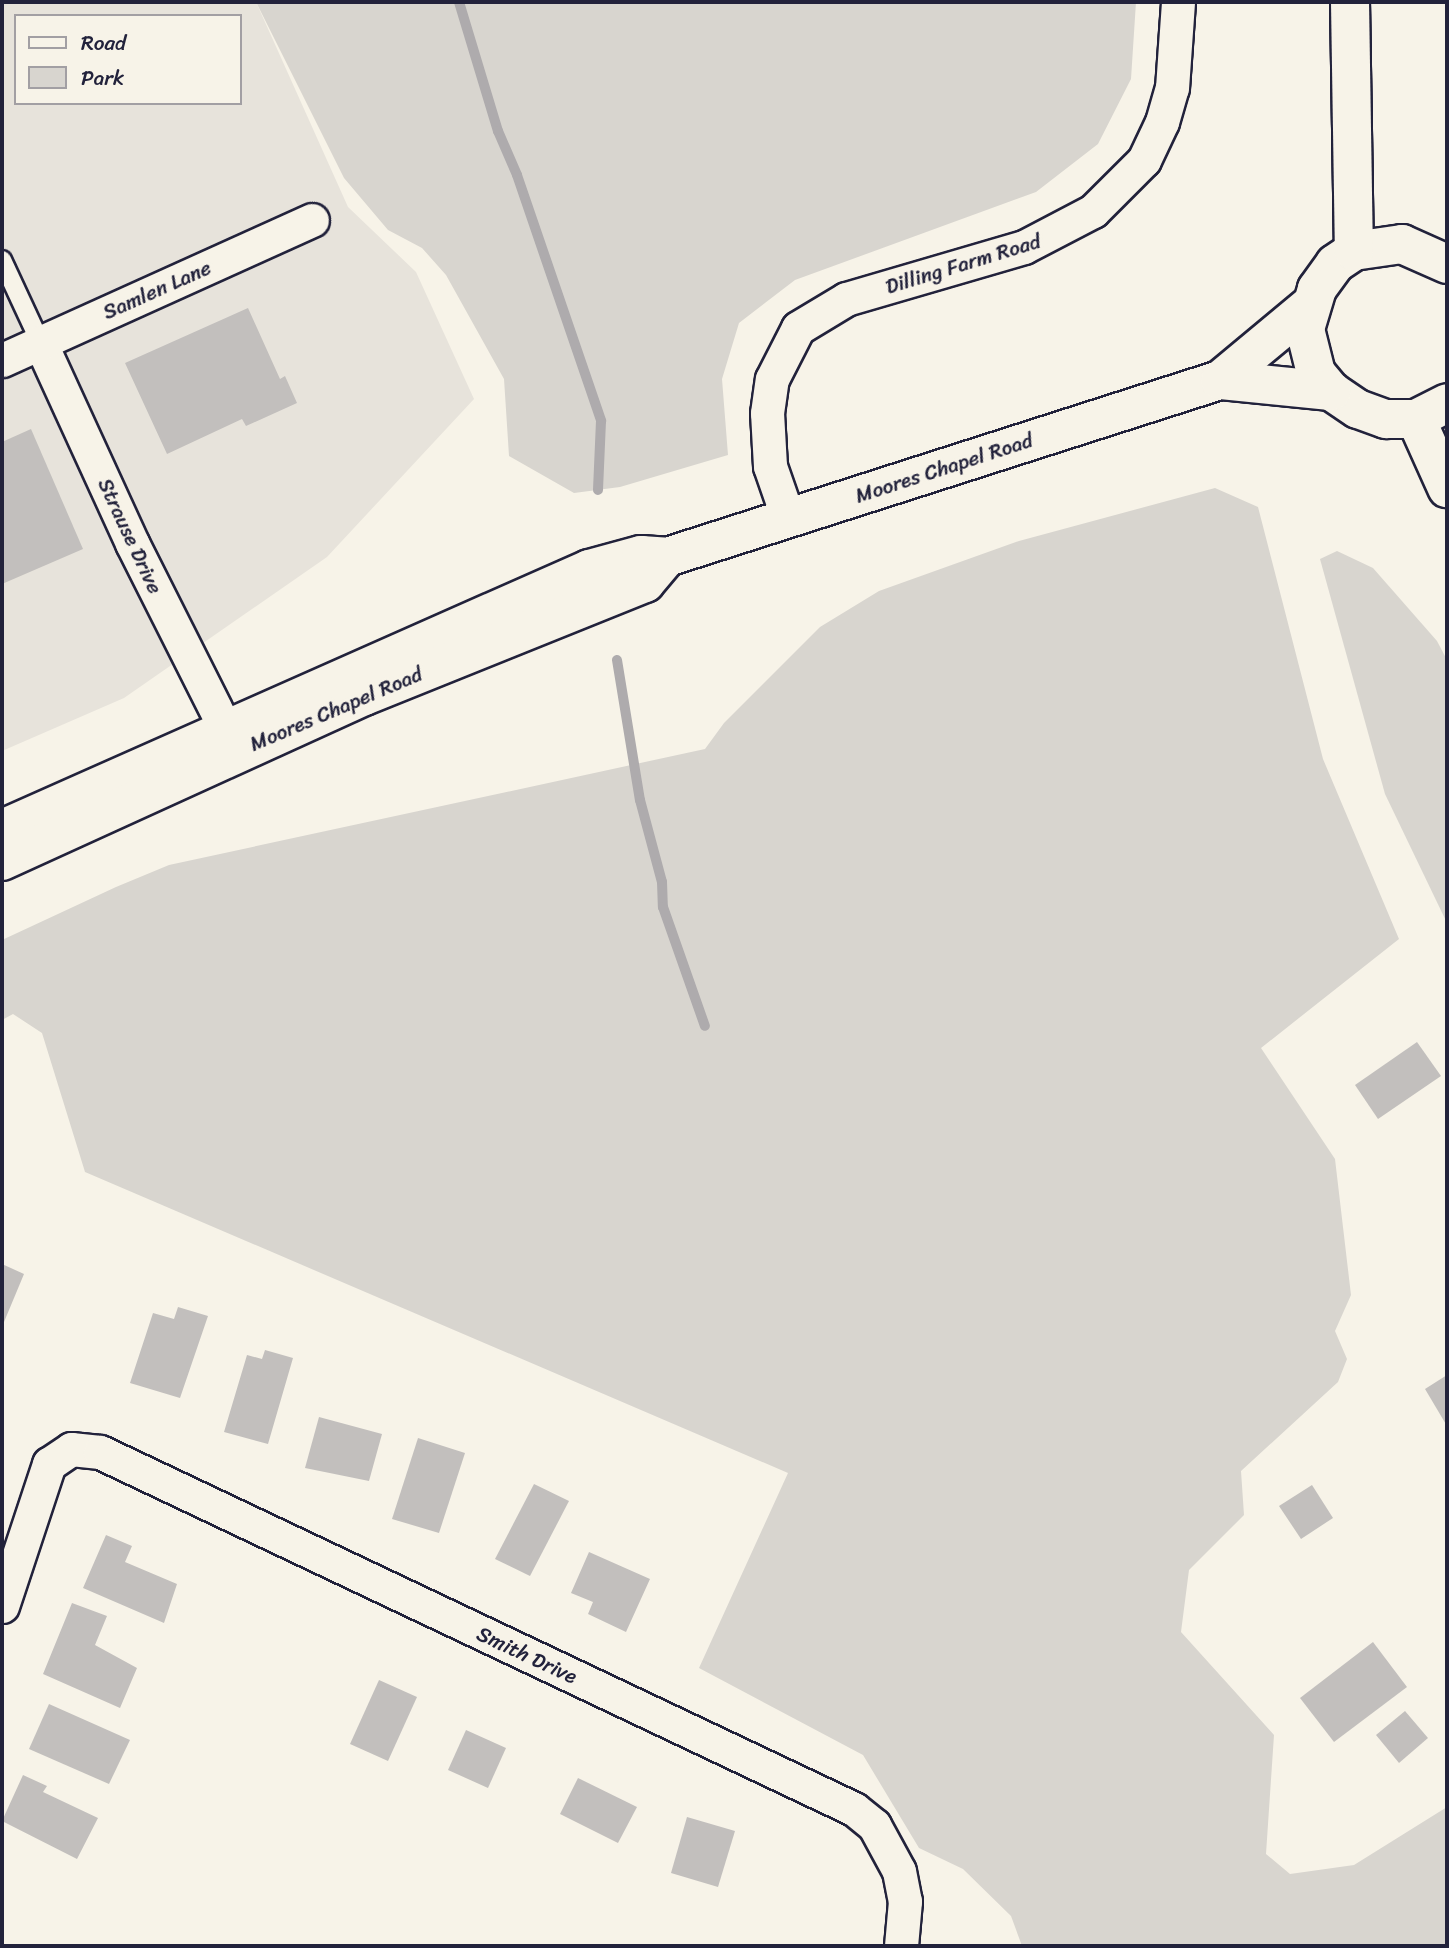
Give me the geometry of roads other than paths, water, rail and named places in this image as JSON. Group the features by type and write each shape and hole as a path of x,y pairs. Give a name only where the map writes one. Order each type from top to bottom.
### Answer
{"main road":[{"path":"1350,2 1353,251 1402,244 1447,264"},
{"name":"Moores Chapel Road","path":"2,829 574,574 641,555 667,558 1220,380 1308,307 1335,264 1353,251"},
{"path":"1308,307 1308,353 1331,391"},
{"name":"Moores Chapel Road","path":"1220,380 1331,391 1386,419 1432,411"},
{"path":"1432,411 1447,488"},
{"name":"Moores Chapel Road","path":"2,861 364,696 645,583 667,558"}],"street":[{"name":"Dilling Farm Road","path":"788,518 770,466 767,413 772,379 798,328 846,299 1024,247 1093,211 1144,160 1162,122 1172,88 1178,2"},
{"name":"Samlen Lane","path":"2,360 313,220"},
{"name":"Strause Drive","path":"40,342 132,543 225,728"},
{"name":"Smith Drive","path":"2,1606 49,1464 58,1455 82,1448 100,1452 854,1809 874,1825 899,1871 905,1901 901,1946"}],"lane":[{"path":"2,260 40,342"}],"waterway":[{"path":"459,2 498,131 517,175 601,421 598,490"},
{"path":"617,660 640,800 662,882 663,907 705,1026"}]}
